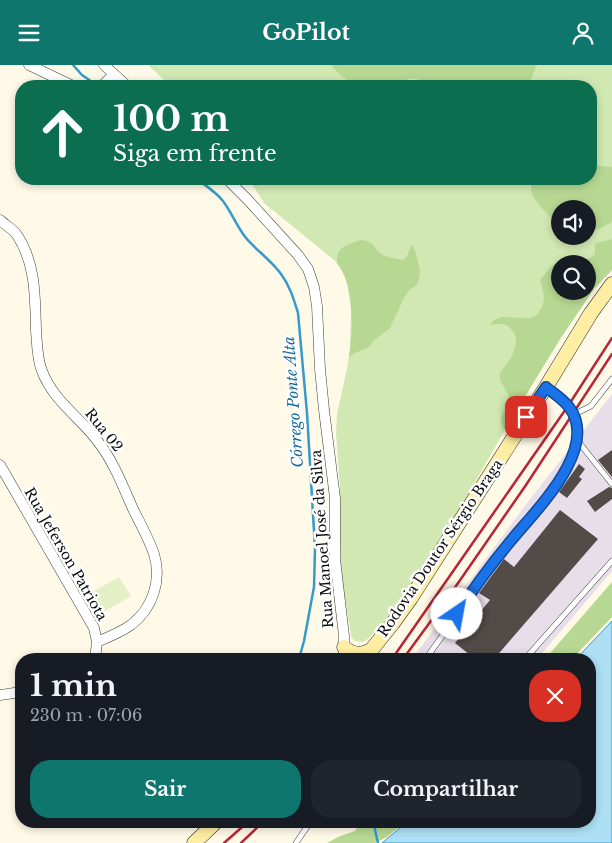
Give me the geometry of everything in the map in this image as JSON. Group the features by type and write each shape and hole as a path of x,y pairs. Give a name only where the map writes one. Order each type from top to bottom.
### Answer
{"main road":[{"name":"Rodovia Doutor Sérgio Braga","path":"368,653 411,598 591,313 612,284"},
{"path":"194,843 210,828"}],"street":[{"path":"29,65 60,80"},
{"path":"104,65 120,80"},
{"path":"108,80 114,74"},
{"name":"Rua Manoel José da Silva","path":"234,185 298,255 308,269 314,287 324,411 335,498 335,559 344,653"},
{"name":"Rua 02","path":"0,220 16,234 29,259 35,283 37,345 42,370 51,389 96,438 112,460 154,554 157,575 154,593 143,614 131,625 115,635 98,642"},
{"name":"Rua Jeferson Patriota","path":"0,465 94,628 98,642 96,653"},
{"path":"0,695 15,693"}],"lane":[{"path":"573,415 591,406 612,379"},
{"path":"430,653 476,584 542,504 563,475 571,459 577,440 573,415 568,406 546,387"},
{"path":"577,440 612,484"},
{"path":"530,653 612,561"},
{"path":"296,843 306,828"}],"shaded area":[{"path":"612,394 612,571 542,653 416,653 524,507"}],"green space":[{"path":"148,65 612,65 612,270 596,287 596,255 551,255 551,300 587,300 518,407 450,526 392,612 369,638 363,642 355,641 352,638 341,569 340,487 336,433 337,414 350,349 351,310 347,281 342,269 334,260 264,203 253,185 597,185 597,80 164,80"},
{"path":"331,65 537,65 531,80 348,80"},
{"path":"597,166 612,167 612,222 596,230 596,200 551,200 551,218 532,194 532,185 597,185"},
{"path":"612,239 612,270 596,287 596,255 594,255 596,244"},
{"path":"361,240 371,243 382,254 403,260 407,256 412,244 420,272 417,285 409,290 390,328 373,341 369,347 349,357 352,321 350,295 343,272 337,263 337,258 342,248"},
{"path":"551,267 551,300 587,300 560,339 505,430 501,417 508,406 509,398 500,381 500,373 514,351 516,337 511,329 504,324 489,326 494,320 501,317 530,318 537,315 543,305 544,296 540,280"},
{"path":"119,577 131,596 98,615 87,595"},
{"path":"612,582 612,617 578,653 550,653"},
{"path":"357,828 398,828 387,837 375,843 327,843 355,831"}],"water":[{"path":"612,621 612,843 382,843 400,828 596,828 596,653 582,653"}],"building":[{"path":"612,450 612,477 598,460"},
{"path":"579,464 585,469 579,477 582,479 567,498 559,492"},
{"path":"609,487 612,488 612,499 595,512 587,501"},
{"path":"560,510 598,539 499,653 468,653 455,643 490,600 479,593 504,559 514,567"}],"waterway":[{"name":"Córrego Ponte Alta","path":"73,65 89,80"},
{"name":"Córrego Ponte Alta","path":"205,185 220,198 246,238 281,274 289,288 298,313 307,413 315,548 314,587 301,653"},
{"path":"375,828 378,843"}],"railway":[{"path":"396,653 568,406 612,338"},
{"path":"407,653 526,485 612,354"},
{"path":"224,843 241,828"},
{"path":"241,843 257,828"}],"route":[{"path":"457,614 476,584 552,492 574,453 577,435 573,415 568,406 546,387 526,417"}]}
